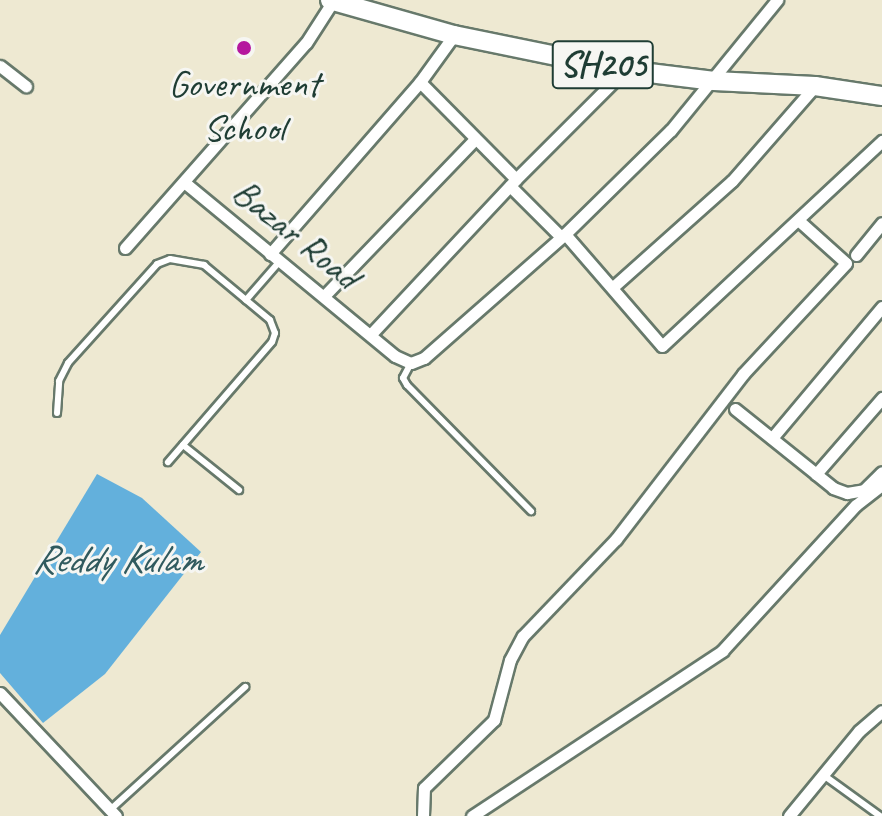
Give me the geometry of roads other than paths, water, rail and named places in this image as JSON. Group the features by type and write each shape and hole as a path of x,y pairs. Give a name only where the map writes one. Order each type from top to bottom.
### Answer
{"main road":[{"name":"SH205","path":"332,1 454,35 625,70 714,81 815,86 882,96"}],"street":[{"path":"411,363 424,358 563,236 671,130 777,0"},
{"path":"125,248 306,43 332,1"},
{"path":"275,258 420,82 454,35"},
{"path":"0,66 26,86"},
{"path":"372,333 625,70"},
{"path":"420,82 613,287 662,346 882,141"},
{"path":"613,287 732,181 815,86"},
{"path":"325,295 474,140"},
{"name":"Bazar Road","path":"184,182 372,333 395,356 411,363"},
{"path":"423,816 424,788 494,720 510,660 523,636 616,539 743,374 846,263 798,220"},
{"path":"856,255 882,223"},
{"path":"772,438 882,307"},
{"path":"816,474 882,398"},
{"path":"735,409 833,488 847,493 864,490 882,472"},
{"path":"472,816 722,651 856,505 882,485"},
{"path":"0,693 113,813"},
{"path":"789,816 859,731 882,711"}],"lane":[{"path":"246,300 275,258"},
{"path":"57,413 59,381 68,363 157,264 170,259 204,265 270,320 275,333 272,342 168,462"},
{"path":"411,363 403,378 407,385 531,511"},
{"path":"183,445 239,490"},
{"path":"113,813 245,687"},
{"path":"822,774 880,816"}],"water":[{"name":"Reddy Kulam","path":"97,474 142,498 201,552 105,674 43,723 0,673 0,635"}],"place":[{"name":"Government School","path":"244,48"}]}
